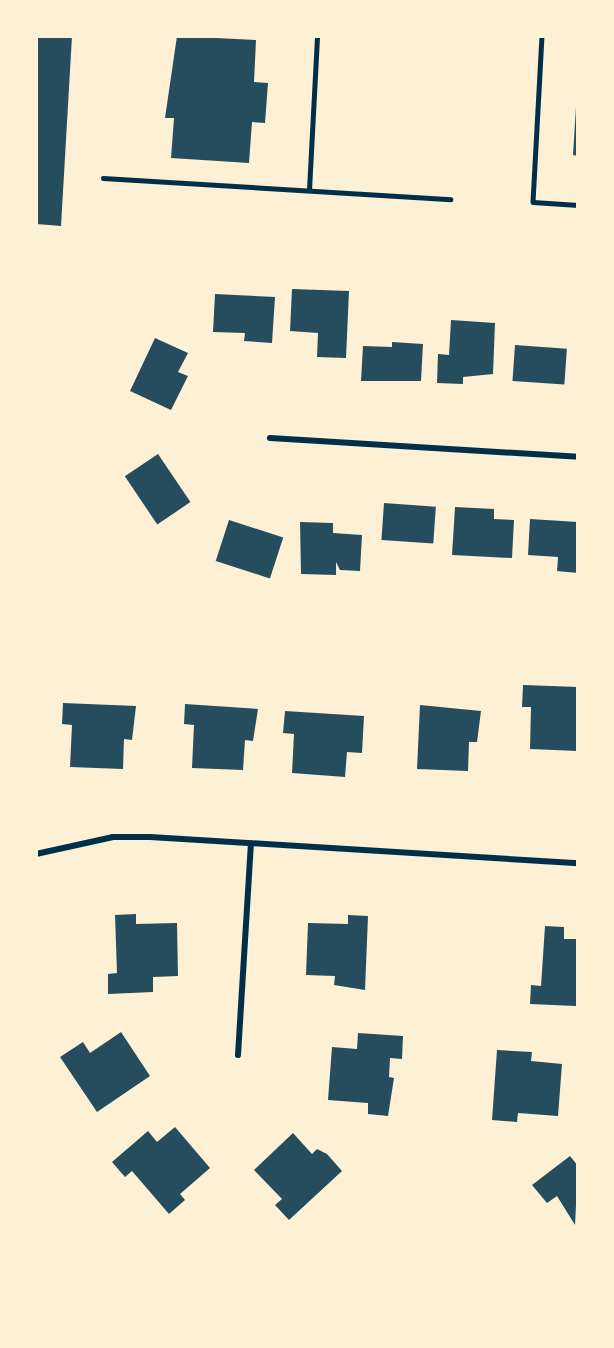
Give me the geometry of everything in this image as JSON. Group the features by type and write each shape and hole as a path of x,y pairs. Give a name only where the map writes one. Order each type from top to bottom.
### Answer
{"street":[{"path":"270,438 578,457"},
{"path":"36,854 113,837 578,862"},
{"path":"238,1055 250,843"}],"lane":[{"path":"309,190 317,36"},
{"path":"543,36 533,202 578,205"},
{"path":"103,177 450,199"}],"building":[{"path":"36,36 72,36 61,226 36,224"},
{"path":"177,36 256,40 254,82 268,83 265,123 252,122 249,163 171,158 174,118 165,118"},
{"path":"576,107 578,107 578,156 573,155"},
{"path":"292,289 349,291 346,358 317,357 318,333 290,331"},
{"path":"215,294 275,297 272,343 244,341 245,333 213,332"},
{"path":"451,320 495,323 493,374 463,377 463,384 437,383 438,354 449,355"},
{"path":"155,338 188,353 178,372 188,376 171,410 130,391"},
{"path":"392,342 423,344 421,381 361,381 363,346 392,347"},
{"path":"515,345 567,349 564,385 512,381"},
{"path":"158,454 190,502 157,524 125,476"},
{"path":"384,503 436,507 433,544 381,540"},
{"path":"455,507 494,509 494,519 514,520 512,558 452,555"},
{"path":"530,519 578,522 578,573 557,571 558,557 528,555"},
{"path":"229,520 283,538 270,579 216,561"},
{"path":"300,522 333,523 333,533 362,535 360,571 340,570 336,562 336,575 301,574"},
{"path":"523,685 578,687 578,751 530,749 531,707 522,707"},
{"path":"63,703 136,706 132,740 124,739 123,769 70,767 72,725 62,724"},
{"path":"185,704 258,709 253,741 245,740 243,770 192,768 194,725 184,724"},
{"path":"420,705 481,711 477,742 469,742 468,771 417,769"},
{"path":"285,711 364,716 362,753 347,752 345,777 292,773 294,734 283,733"},
{"path":"136,914 136,924 177,923 178,976 153,977 153,992 108,994 108,974 117,973 115,915"},
{"path":"348,915 368,916 365,990 334,985 335,976 306,975 308,923 348,924"},
{"path":"545,926 564,927 564,939 578,939 576,1006 530,1004 531,985 541,986"},
{"path":"121,1032 150,1076 97,1112 60,1057 83,1042 90,1053"},
{"path":"358,1033 403,1036 402,1059 390,1058 389,1077 394,1078 388,1116 368,1114 368,1103 328,1100 332,1047 357,1049"},
{"path":"497,1050 532,1052 531,1061 562,1064 558,1116 518,1113 517,1122 492,1120"},
{"path":"175,1127 210,1168 180,1194 185,1200 169,1214 132,1171 125,1177 112,1162 148,1131 157,1142"},
{"path":"293,1133 312,1154 317,1149 327,1154 342,1171 289,1220 275,1205 282,1199 254,1170"},
{"path":"570,1156 578,1166 575,1225 557,1196 547,1203 532,1185"}]}
